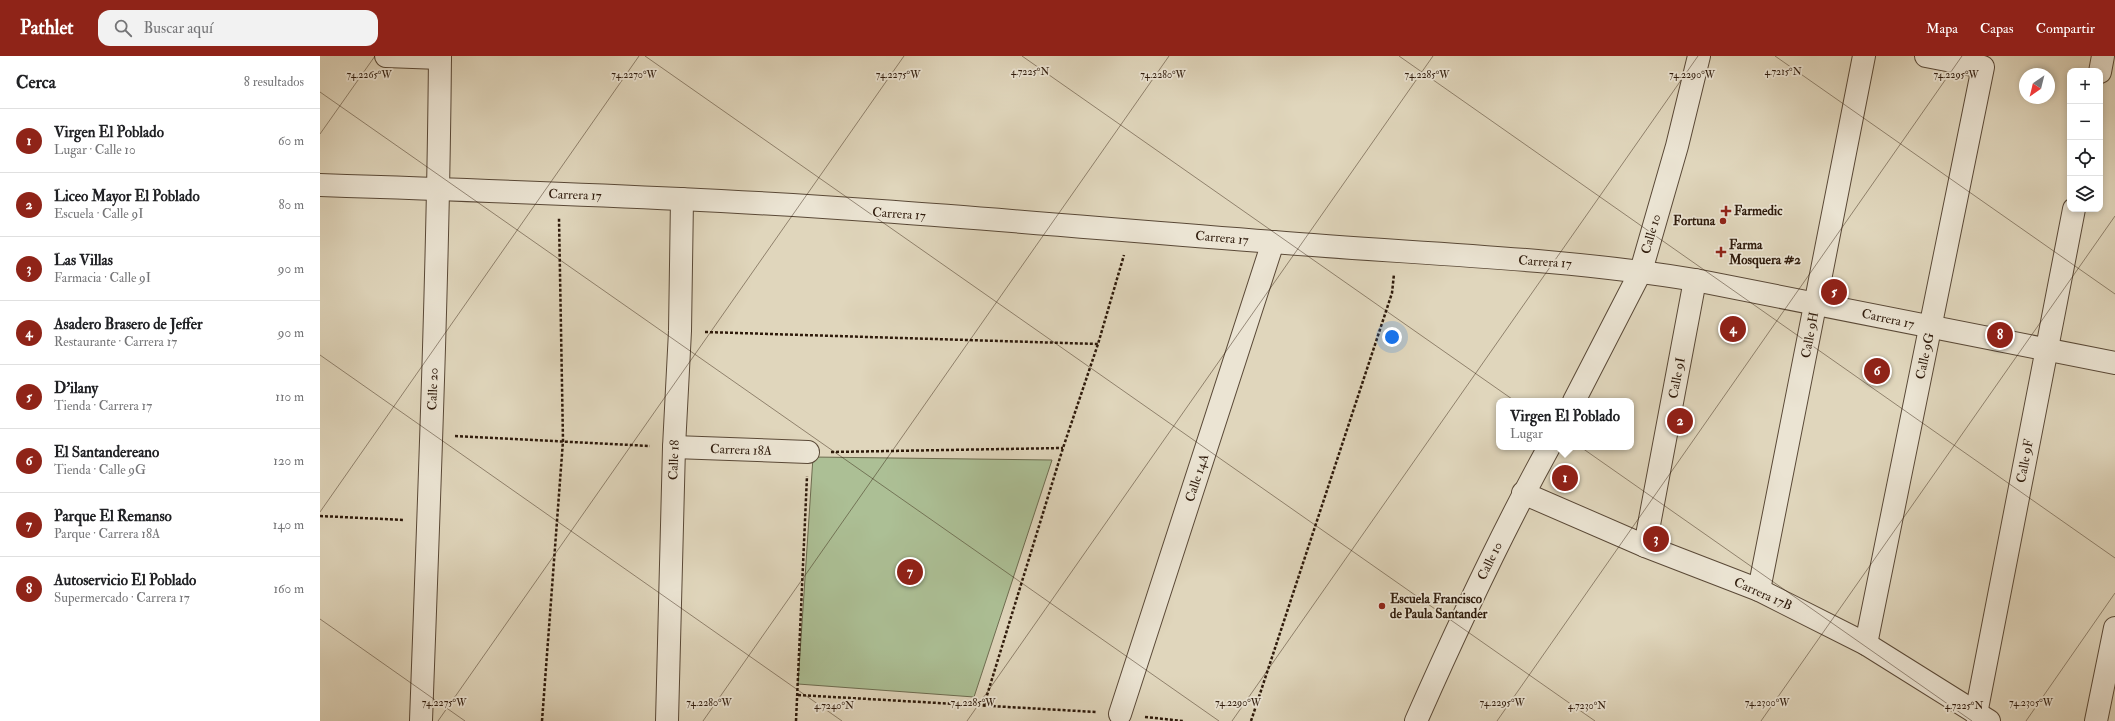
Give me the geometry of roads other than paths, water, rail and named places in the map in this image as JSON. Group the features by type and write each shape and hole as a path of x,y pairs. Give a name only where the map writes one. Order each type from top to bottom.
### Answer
{"street":[{"path":"386,56 440,57"},
{"name":"Calle 10","path":"1576,398 1641,271 1677,146 1699,56"},
{"name":"Calle 9H","path":"1759,590 1864,56"},
{"name":"Calle 9G","path":"1866,644 1983,67 1926,56"},
{"path":"2101,68 2103,56"},
{"name":"Calle 20","path":"421,721 432,435 439,189 440,57"},
{"name":"Carrera 17","path":"320,185 682,199 1131,230 1273,242 1570,263 1641,271 1695,280 1931,328 2115,363"},
{"name":"Calle 18","path":"667,721 674,447 680,331 682,199"},
{"name":"Calle 9F","path":"1983,717 2047,349 2073,212"},
{"name":"Calle 14A","path":"1120,714 1273,242"},
{"name":"Calle 9I","path":"1645,546 1695,280"},
{"name":"Carrera 18A","path":"674,447 808,452"},
{"name":"Calle 10","path":"1416,721 1449,647 1523,493 1547,450"},
{"name":"Carrera 17B","path":"1523,493 1645,546 1759,590 1866,644 1983,717"},
{"path":"2096,721 2115,628"}],"place":[{"name":"Farmedic","path":"1726,211"},
{"name":"Fortuna","path":"1723,221"},
{"name":"Farma Mosquera #2","path":"1721,252"},
{"name":"D'ilany","path":"1834,292"},
{"name":"Asadero Brasero de Jeffer","path":"1733,329"},
{"name":"Autoservicio El Poblado","path":"2000,335"},
{"name":"El Santandereano","path":"1877,371"},
{"name":"Liceo Mayor El Poblado","path":"1680,421"},
{"name":"Virgen El Poblado","path":"1565,478"},
{"name":"Las Villas","path":"1656,539"},
{"name":"Parque El Remanso","path":"910,572"},
{"name":"Escuela Francisco de Paula Santander","path":"1382,606"}]}
